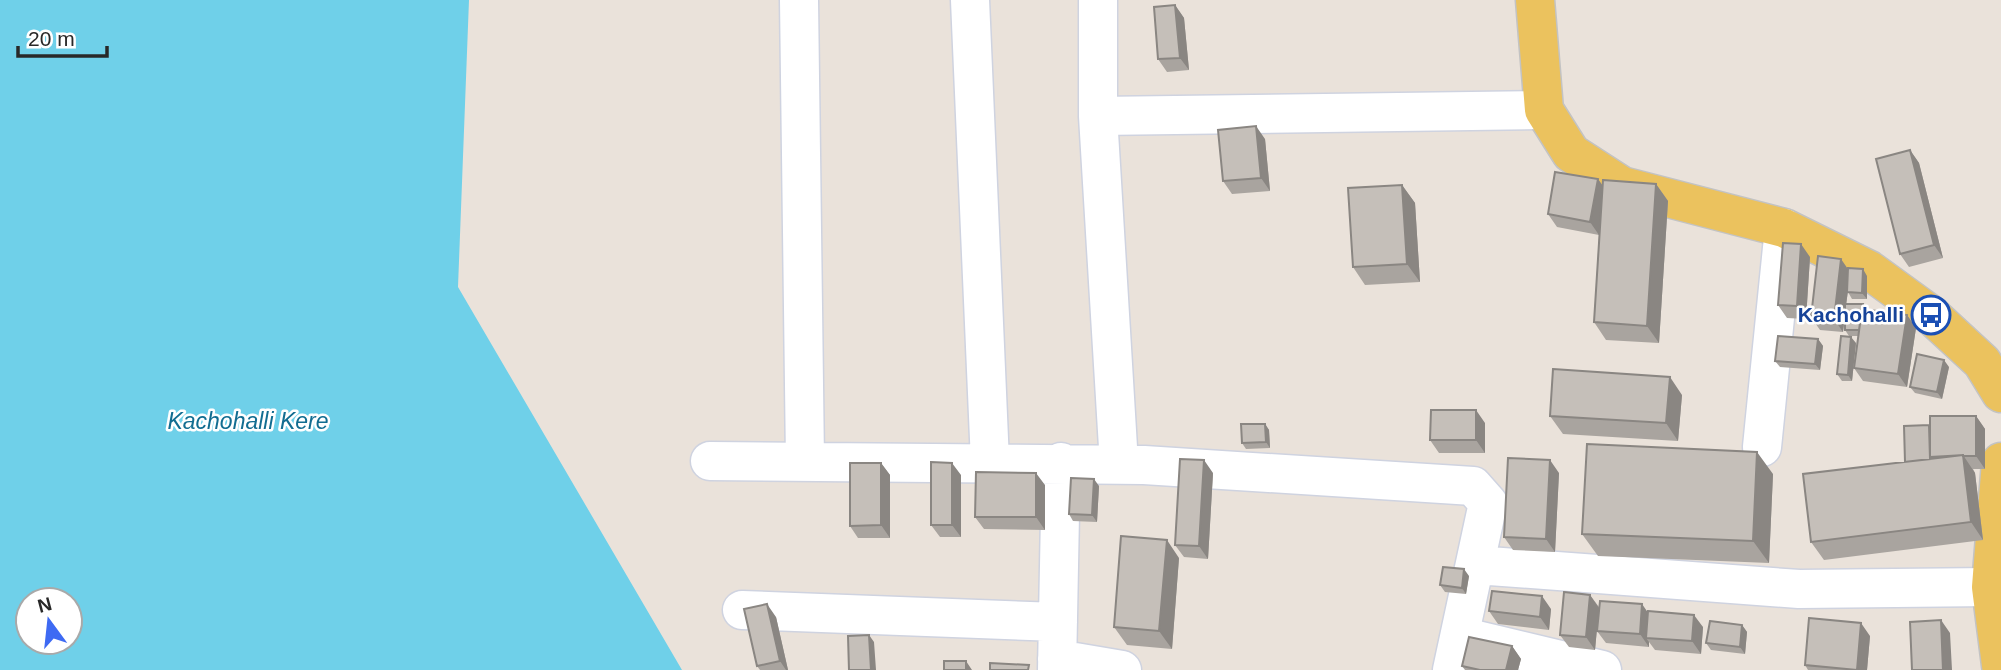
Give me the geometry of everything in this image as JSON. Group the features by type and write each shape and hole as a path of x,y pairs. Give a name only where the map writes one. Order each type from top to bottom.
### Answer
{"main road":[{"path":"1535,0 1544,110 1571,153 1622,186 1784,228 1869,270 1921,307 1983,362 2001,393"},
{"path":"2001,462 1991,587 2001,665"}],"street":[{"path":"799,0 805,461"},
{"path":"970,0 990,462"},
{"path":"1098,0 1098,116 1119,464"},
{"path":"1098,116 1544,110"},
{"path":"1762,447 1784,228"},
{"path":"710,461 1119,464 1272,471 1473,486 1488,503 1456,653 1602,670"},
{"path":"1061,463 1057,665 1122,670"},
{"path":"1476,565 1799,589 1991,587"},
{"path":"742,610 1058,622"}],"water":[{"name":"Kachohalli Kere","path":"0,0 469,0 458,287 682,670 0,670"}],"building":[{"path":"1175,5 1180,58 1158,59 1154,7"},
{"path":"1256,126 1261,178 1223,181 1218,130"},
{"path":"1910,150 1934,245 1900,254 1876,159"},
{"path":"1555,172 1598,179 1590,222 1548,214"},
{"path":"1603,180 1656,184 1647,326 1594,322"},
{"path":"1402,185 1407,264 1353,267 1348,188"},
{"path":"1783,243 1801,244 1797,306 1778,305"},
{"path":"1818,256 1841,259 1834,319 1811,317"},
{"path":"1848,268 1863,269 1862,293 1847,292"},
{"path":"1845,304 1863,304 1859,330 1845,330"},
{"path":"1862,309 1907,315 1898,374 1854,368"},
{"path":"1778,336 1818,339 1815,364 1775,361"},
{"path":"1841,336 1851,337 1848,375 1837,374"},
{"path":"1917,354 1944,360 1937,392 1910,387"},
{"path":"1553,369 1670,377 1666,423 1550,416"},
{"path":"1431,410 1476,410 1476,440 1430,440"},
{"path":"1930,416 1976,416 1976,456 1930,457"},
{"path":"1241,424 1265,424 1266,442 1242,443"},
{"path":"1929,425 1930,459 1905,462 1904,426"},
{"path":"1587,444 1757,452 1753,541 1582,534"},
{"path":"1963,455 1971,522 1811,542 1803,474"},
{"path":"1508,458 1550,460 1546,539 1504,537"},
{"path":"1180,459 1204,460 1199,546 1175,545"},
{"path":"931,462 952,463 952,525 931,525"},
{"path":"850,463 881,463 881,525 850,526"},
{"path":"976,472 1036,473 1036,517 975,517"},
{"path":"1071,478 1094,479 1092,515 1069,514"},
{"path":"1121,536 1167,540 1159,631 1114,627"},
{"path":"1443,567 1464,569 1462,588 1440,585"},
{"path":"1492,591 1542,596 1540,617 1489,611"},
{"path":"1564,592 1590,595 1586,637 1560,635"},
{"path":"1600,601 1642,604 1640,634 1597,631"},
{"path":"767,604 780,661 757,666 744,609"},
{"path":"1648,611 1694,615 1692,641 1646,638"},
{"path":"1809,618 1861,623 1857,670 1805,665"},
{"path":"1941,620 1943,670 1912,670 1910,622"},
{"path":"1710,621 1742,625 1740,647 1706,643"},
{"path":"869,635 871,670 849,670 848,636"},
{"path":"1469,637 1512,646 1506,670 1480,670 1462,666"},
{"path":"944,661 966,661 966,670 944,670"},
{"path":"990,663 1029,665 1028,670 990,670"}],"place":[{"name":"Kachohalli","path":"1931,315"}]}
